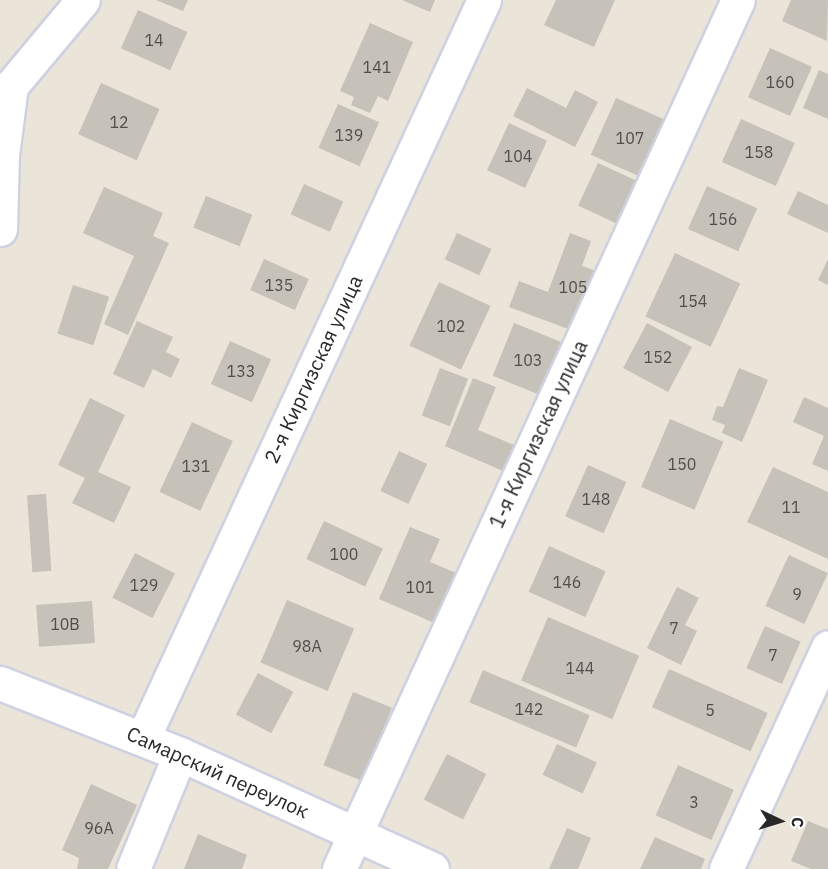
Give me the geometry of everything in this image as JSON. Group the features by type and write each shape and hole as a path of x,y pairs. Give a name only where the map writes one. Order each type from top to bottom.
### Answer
{"street":[{"path":"0,229 5,86 83,0"},
{"name":"2-я Киргизская улица","path":"143,738 484,0"},
{"name":"1-я Киргизская улица","path":"339,869 738,0"},
{"path":"726,869 828,647"},
{"name":"Самарский переулок","path":"0,683 143,738 432,869"},
{"path":"133,869 180,754"}],"building":[{"path":"156,0 188,0 183,11"},
{"path":"402,0 435,0 430,12"},
{"path":"556,0 615,0 594,47 544,25"},
{"path":"791,0 828,0 827,41 782,21"},
{"path":"138,10 187,32 170,70 121,48"},
{"path":"370,23 413,42 388,101 378,96 370,113 351,105 354,97 340,91"},
{"path":"770,48 812,67 790,116 748,97"},
{"path":"819,70 828,74 828,119 803,108"},
{"path":"101,83 159,109 137,160 78,134"},
{"path":"527,88 566,108 575,90 598,102 575,147 513,116"},
{"path":"616,98 669,122 644,178 591,155"},
{"path":"338,104 379,122 360,166 318,148"},
{"path":"741,119 795,143 776,186 722,162"},
{"path":"509,123 547,141 525,188 487,170"},
{"path":"598,163 641,183 621,225 578,206"},
{"path":"304,184 343,201 330,232 291,214"},
{"path":"707,186 757,208 738,251 688,229"},
{"path":"104,187 163,213 153,236 169,243 128,335 104,324 134,256 83,233"},
{"path":"798,191 828,205 828,233 787,214"},
{"path":"206,196 252,215 240,246 193,228"},
{"path":"457,233 491,249 479,275 445,259"},
{"path":"570,233 591,241 582,266 602,273 579,333 509,307 519,281 548,292"},
{"path":"675,253 740,283 711,347 645,316"},
{"path":"264,259 309,279 295,310 250,290"},
{"path":"828,259 828,285 818,280"},
{"path":"439,282 491,306 461,370 409,345"},
{"path":"73,285 109,297 93,345 57,334"},
{"path":"137,321 173,337 166,352 180,359 171,378 153,369 144,388 113,374"},
{"path":"514,323 565,344 544,396 493,376"},
{"path":"647,323 692,347 668,392 623,368"},
{"path":"230,341 271,359 252,402 211,384"},
{"path":"440,368 468,379 450,426 422,416"},
{"path":"739,368 768,380 742,442 722,433 725,425 712,420 717,406 723,407"},
{"path":"473,378 496,387 478,430 514,445 503,471 445,446"},
{"path":"804,397 828,408 828,471 812,464 824,436 793,422"},
{"path":"90,398 125,415 98,472 131,487 114,523 72,503 85,478 58,465"},
{"path":"670,419 723,442 694,510 641,487"},
{"path":"192,422 233,441 200,511 159,492"},
{"path":"399,451 427,464 409,504 380,491"},
{"path":"588,465 626,482 604,533 565,516"},
{"path":"773,467 828,492 828,559 747,522"},
{"path":"46,494 51,571 32,572 27,495"},
{"path":"324,521 383,548 365,587 306,559"},
{"path":"410,527 440,539 430,562 461,575 439,625 379,599"},
{"path":"549,546 606,571 585,617 529,592"},
{"path":"135,553 175,573 152,618 112,598"},
{"path":"789,555 828,573 804,624 765,606"},
{"path":"677,587 699,598 685,625 697,631 681,665 647,648"},
{"path":"287,600 354,629 328,691 260,663"},
{"path":"92,601 95,643 39,647 36,605"},
{"path":"548,617 639,656 612,719 521,681"},
{"path":"765,626 801,642 782,684 746,668"},
{"path":"669,669 768,713 751,751 652,707"},
{"path":"483,670 590,715 576,748 469,702"},
{"path":"258,673 293,692 271,733 236,714"},
{"path":"353,692 392,708 362,781 323,765"},
{"path":"557,744 597,763 583,793 543,775"},
{"path":"447,754 486,774 463,819 424,799"},
{"path":"678,765 734,790 711,840 656,815"},
{"path":"91,784 137,805 108,869 77,869 79,858 62,850"},
{"path":"808,821 828,829 828,869 811,869 791,861"},
{"path":"567,828 591,838 578,869 549,869"},
{"path":"198,834 247,855 242,869 184,869"},
{"path":"655,837 705,859 701,869 640,869"}]}
